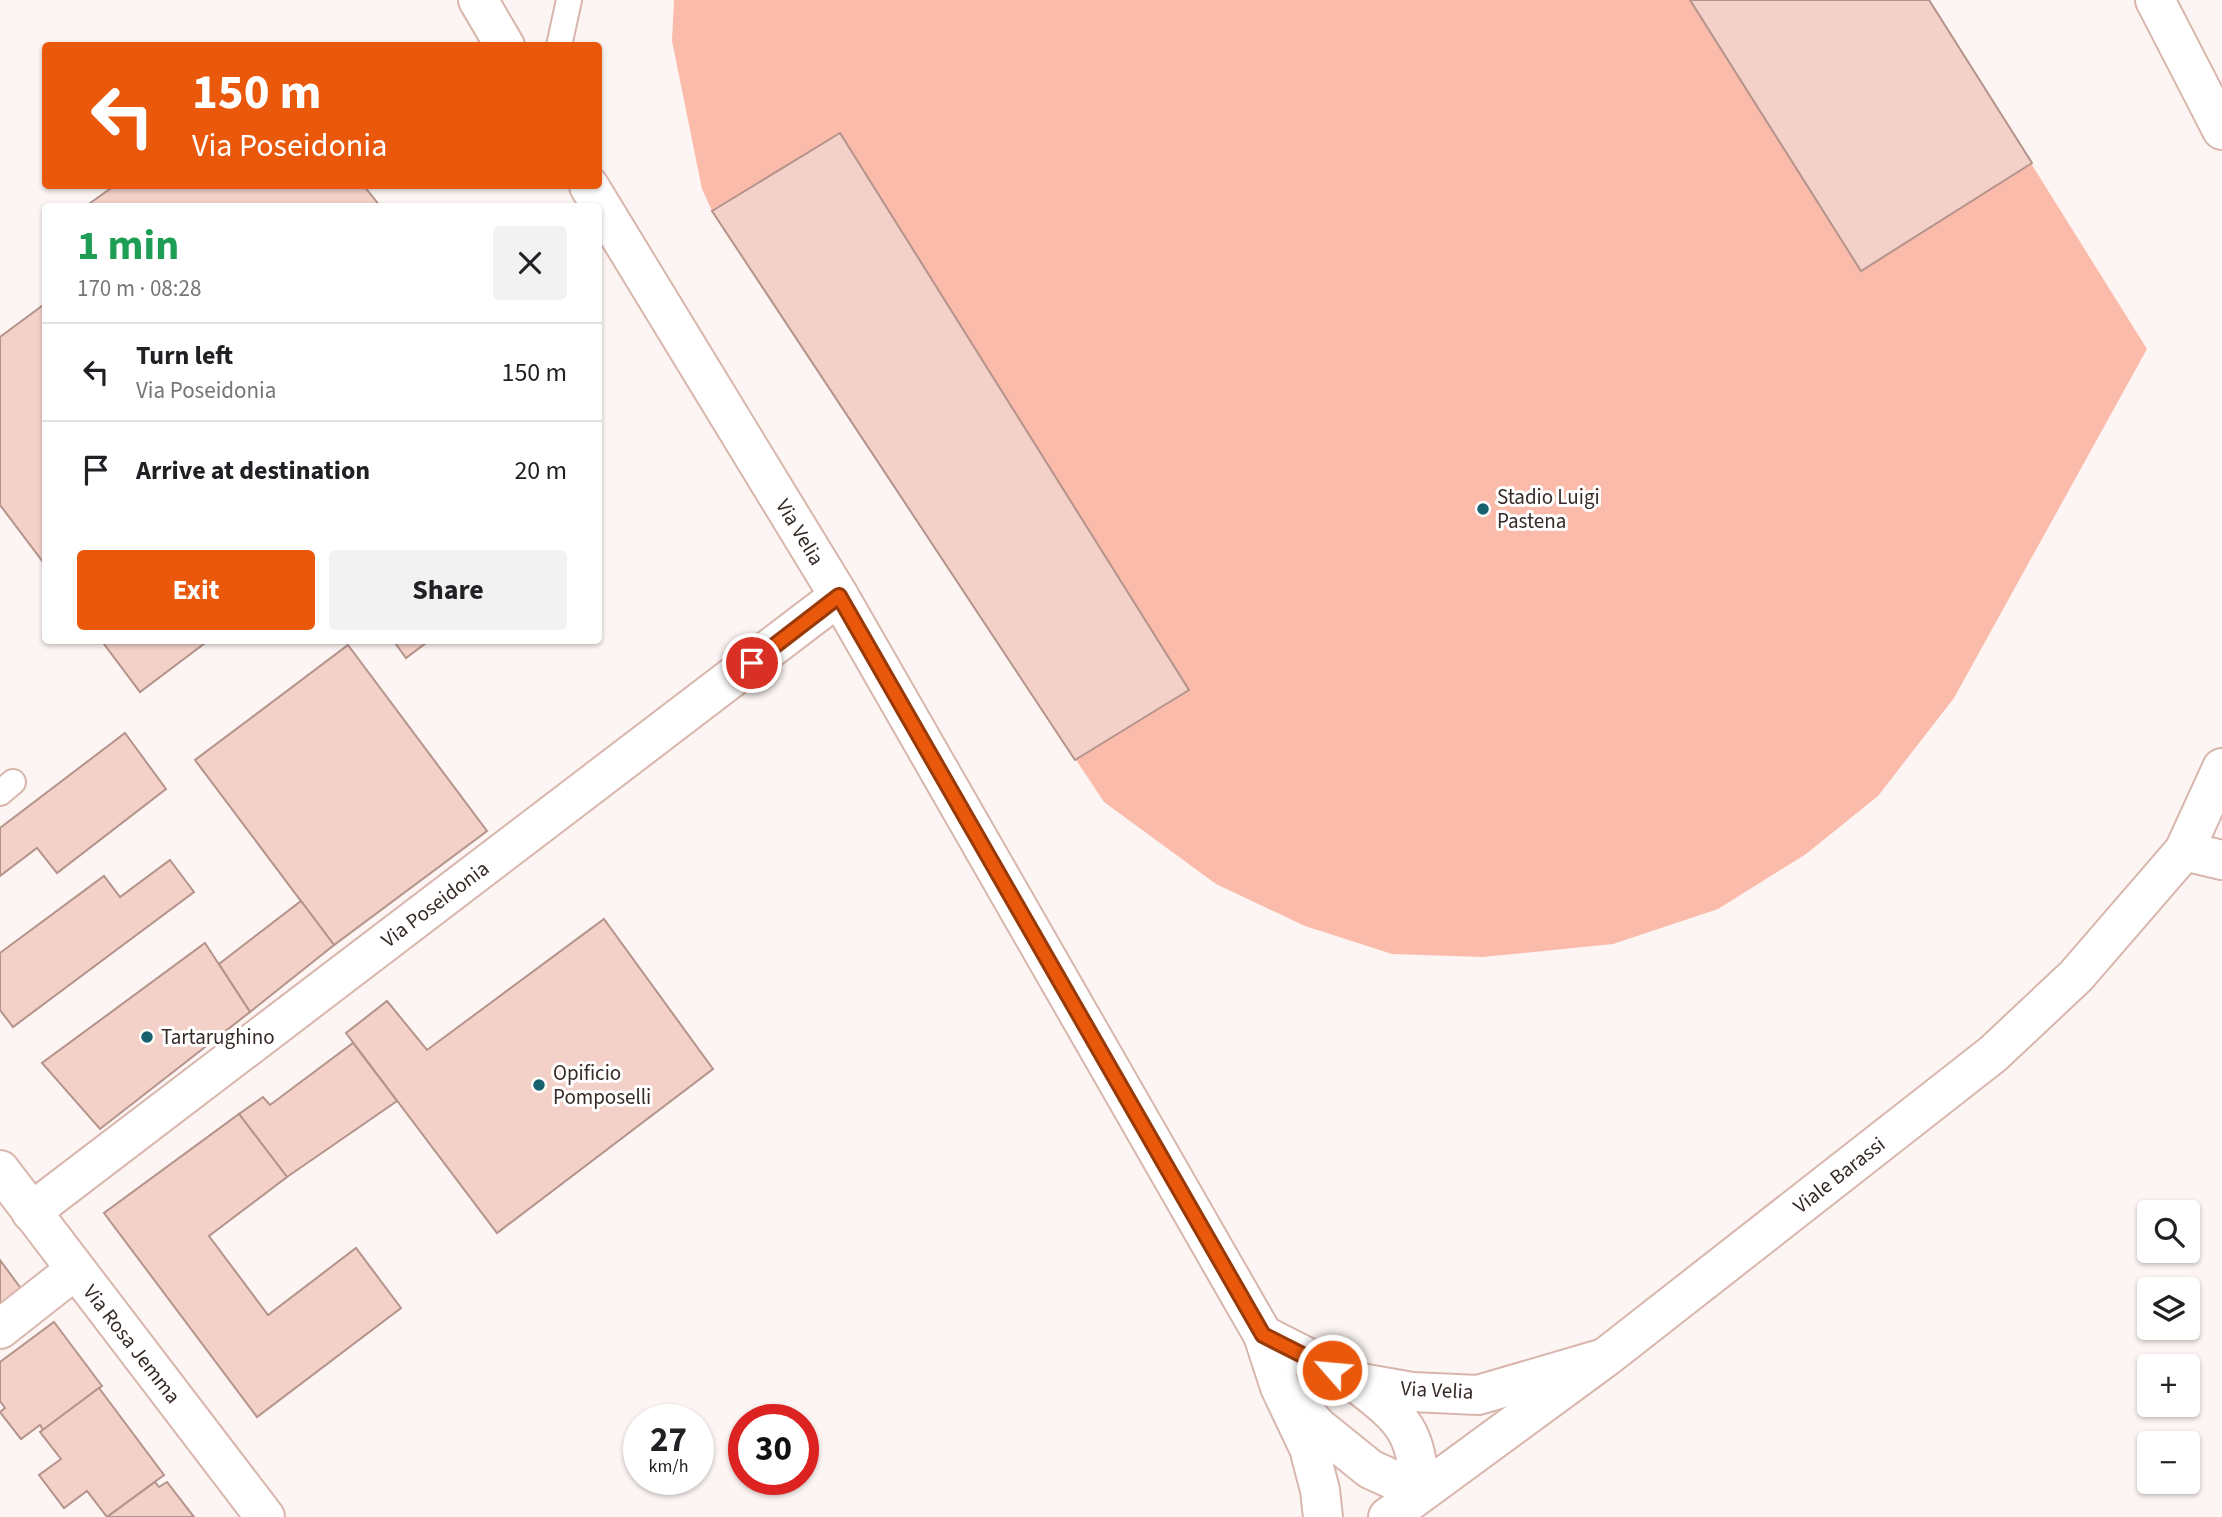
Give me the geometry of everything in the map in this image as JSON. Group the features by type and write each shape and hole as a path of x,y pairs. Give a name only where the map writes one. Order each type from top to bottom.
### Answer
{"street":[{"path":"478,0 503,42"},
{"path":"2160,2 2222,130"},
{"name":"Via Velia","path":"602,207 839,596 1263,1335 1355,1382 1412,1392 1478,1395 1606,1357"},
{"name":"Via Poseidonia","path":"31,1212 839,596"},
{"name":"Viale Barassi","path":"1388,1517 1606,1357 1993,1054 2076,976 2184,851 2222,768"},
{"path":"2184,851 2222,860"},
{"name":"Via Rosa Jemma","path":"0,1170 265,1517"},
{"path":"0,1329 75,1270"},
{"path":"1263,1335 1280,1387 1309,1448 1320,1490 1323,1517"},
{"path":"1280,1387 1318,1427 1370,1469 1420,1492 1418,1454 1397,1414 1355,1382"}],"lane":[{"path":"560,42 569,0"}],"shaded area":[{"name":"Stadio Luigi Pastena","path":"674,0 1929,0 2147,349 1954,698 1878,796 1806,854 1718,909 1613,944 1483,957 1392,954 1305,926 1216,884 1104,802 712,211 702,189 672,41"}],"building":[{"path":"1690,0 1929,0 2032,163 1861,271"},
{"path":"840,133 1189,690 1075,760 712,211"},
{"path":"110,189 366,189 378,203 90,203"},
{"path":"42,306 42,561 0,505 0,337"},
{"path":"104,644 204,644 140,692"},
{"path":"396,644 425,644 406,658"},
{"path":"348,645 487,831 334,945 195,760"},
{"path":"125,733 166,789 57,873 37,848 0,876 0,828"},
{"path":"170,860 194,892 13,1027 0,1010 0,953 104,876 120,897"},
{"path":"301,901 334,945 250,1012 219,964"},
{"name":"Opificio Pomposelli","path":"604,919 713,1069 497,1233 346,1033 387,1001 427,1050"},
{"name":"Tartarughino","path":"205,943 250,1012 100,1129 42,1063"},
{"path":"353,1043 397,1101 287,1177 239,1114 263,1097 270,1105"},
{"path":"239,1114 287,1177 209,1236 268,1315 356,1248 401,1308 257,1417 104,1213"},
{"path":"0,1260 25,1294 0,1312"},
{"path":"54,1322 102,1386 43,1430 40,1425 21,1439 0,1412 5,1408 0,1401 0,1362"},
{"path":"99,1388 164,1475 107,1517 87,1491 64,1508 39,1475 61,1459 40,1432"},
{"path":"155,1482 159,1487 167,1482 194,1517 107,1517"}],"place":[{"name":"Stadio Luigi Pastena","path":"1483,509"},
{"name":"Tartarughino","path":"147,1037"},
{"name":"Opificio Pomposelli","path":"539,1085"}],"route":[{"path":"752,663 839,596 1263,1335 1332,1370"}]}
